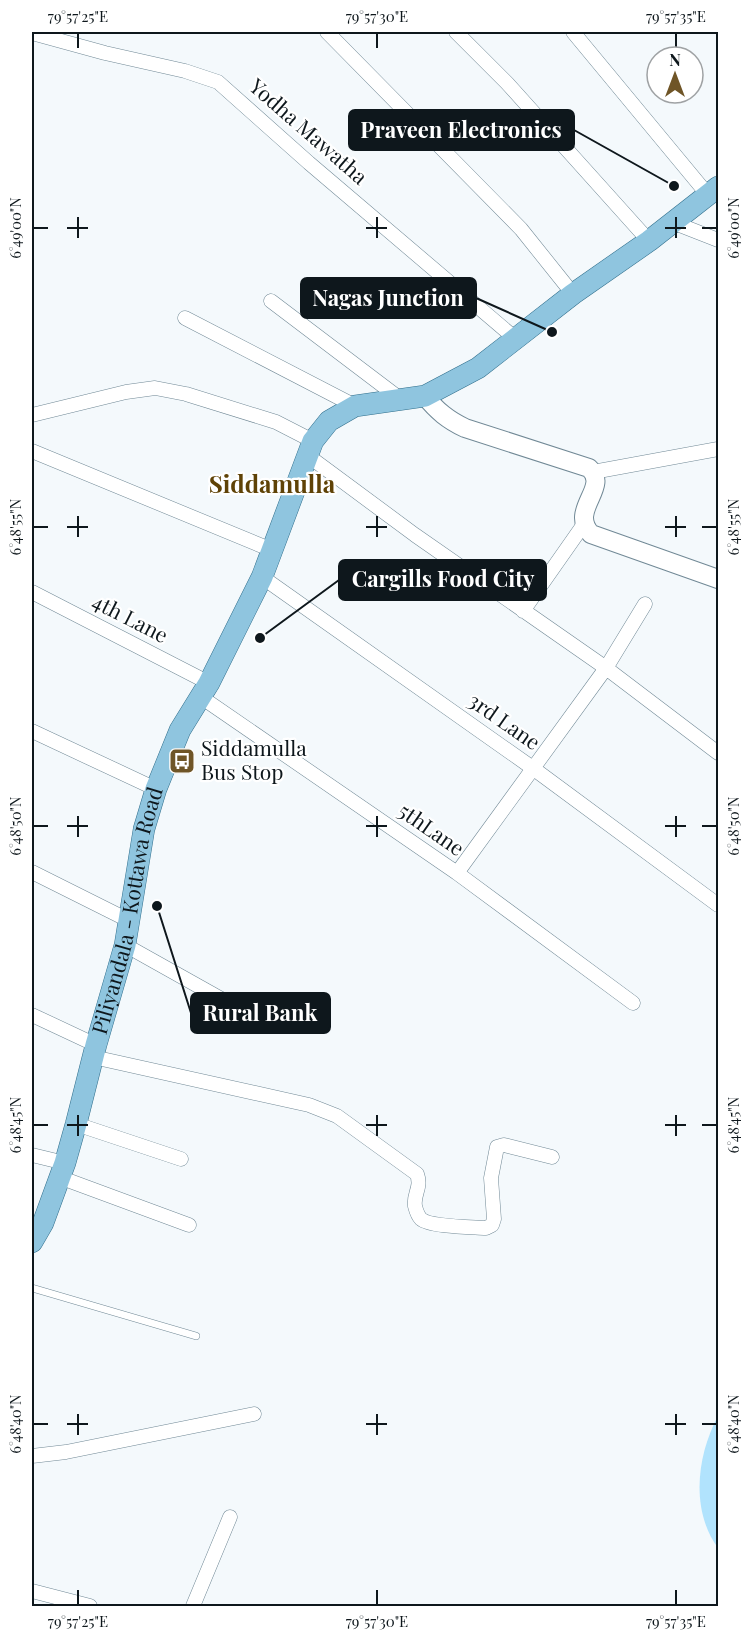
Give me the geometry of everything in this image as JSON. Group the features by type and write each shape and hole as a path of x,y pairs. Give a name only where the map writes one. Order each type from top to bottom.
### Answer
{"main road":[{"name":"Piliyandala - Kottawa Road","path":"32,1242 43,1223 62,1170 125,945 144,829 156,789 180,730 205,690 262,577 310,448 329,421 355,406 425,396 478,368 517,340 573,294 649,241 713,191"}],"street":[{"path":"327,32 521,229 573,294"},
{"path":"456,32 507,83 649,241"},
{"path":"573,32 713,191"},
{"name":"Yodha Mawatha","path":"32,33 83,38 145,63 184,70 218,82 309,163 517,340"},
{"path":"672,222 718,240"},
{"path":"271,301 403,400"},
{"path":"185,318 355,406"},
{"path":"32,415 126,392 155,388 186,394 276,422 415,535 606,668 714,750 718,734"},
{"path":"425,396 438,412 465,428 582,465 593,472 596,480 595,486 586,507 584,524 523,611"},
{"path":"593,472 718,449"},
{"path":"32,451 272,550"},
{"path":"584,524 591,534 599,538 718,579"},
{"name":"3rd Lane","path":"262,577 534,769 718,905"},
{"name":"4th Lane","path":"32,592 205,690"},
{"path":"457,873 606,668 645,604"},
{"name":"5thLane","path":"205,690 633,1003"},
{"path":"32,731 156,789"},
{"path":"32,872 130,921"},
{"path":"125,945 250,1015"},
{"path":"32,1016 94,1051 309,1105 337,1116 417,1174 420,1182 414,1204 418,1216 423,1221 486,1228 492,1225 494,1219 491,1178 497,1147 504,1146 552,1157"},
{"path":"76,1124 181,1160"},
{"path":"32,1155 189,1225"},
{"path":"32,1456 66,1452 254,1414"},
{"path":"193,1606 230,1517"},
{"path":"32,1591 90,1606"}],"lane":[{"path":"32,1288 196,1336"}],"shaded area":[{"path":"718,1416 718,1548 703,1517 700,1482 705,1448"}],"place":[{"name":"Praveen Electronics","path":"674,186"},
{"name":"Nagas Junction","path":"552,332"},
{"name":"Cargills Food City","path":"260,638"},
{"name":"Siddamulla Bus Stop","path":"182,761"},
{"name":"Rural Bank","path":"157,906"}],"district":[{"name":"Siddamulla","path":"272,485"}]}
